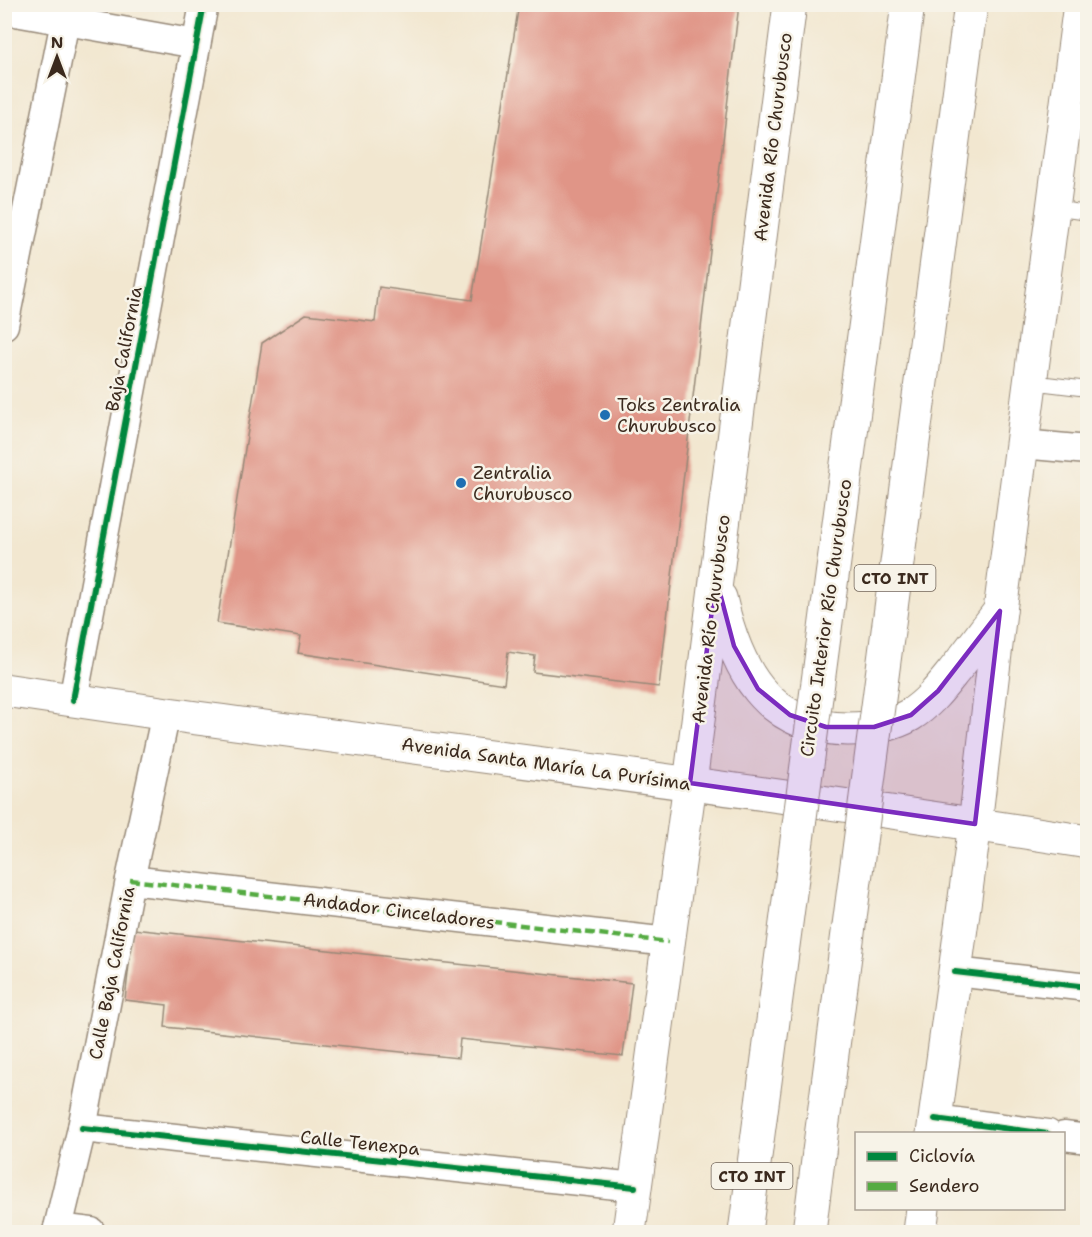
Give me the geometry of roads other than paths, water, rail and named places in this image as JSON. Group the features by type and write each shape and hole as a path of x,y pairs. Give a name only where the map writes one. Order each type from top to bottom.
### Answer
{"main road":[{"name":"Avenida Río Churubusco","path":"629,1233 690,783 790,4"},
{"path":"780,84 815,4"},
{"name":"Circuito Interior Río Churubusco","path":"745,1233 908,4"},
{"name":"CTO INT","path":"809,1233 971,4"},
{"path":"934,1126 1080,4"},
{"path":"716,578 726,626 740,661 758,689 778,708 790,715 812,724 842,729 889,724 920,708 938,691 1000,611"},
{"name":"Avenida Santa María La Purísima","path":"4,690 690,783 1088,842"},
{"path":"920,1233 923,1210"}],"street":[{"name":"Baja California","path":"73,700 204,4"},
{"path":"4,10 196,44"},
{"path":"4,325 65,21"},
{"path":"1022,444 1088,450"},
{"name":"Calle Baja California","path":"57,1230 82,1128 130,880 166,713"},
{"name":"Andador Cinceladores","path":"130,880 668,942"},
{"path":"955,972 1088,987"},
{"path":"934,1126 1020,1132"},
{"name":"Calle Tenexpa","path":"82,1128 635,1187"},
{"path":"1065,1136 1088,1139"},
{"path":"57,1230 92,1233"}],"lane":[{"path":"1052,208 1088,213"},
{"path":"1030,382 1088,389"}],"place":[{"name":"Toks Zentralia Churubusco","path":"605,415"},
{"name":"Zentralia Churubusco","path":"461,483"}]}
